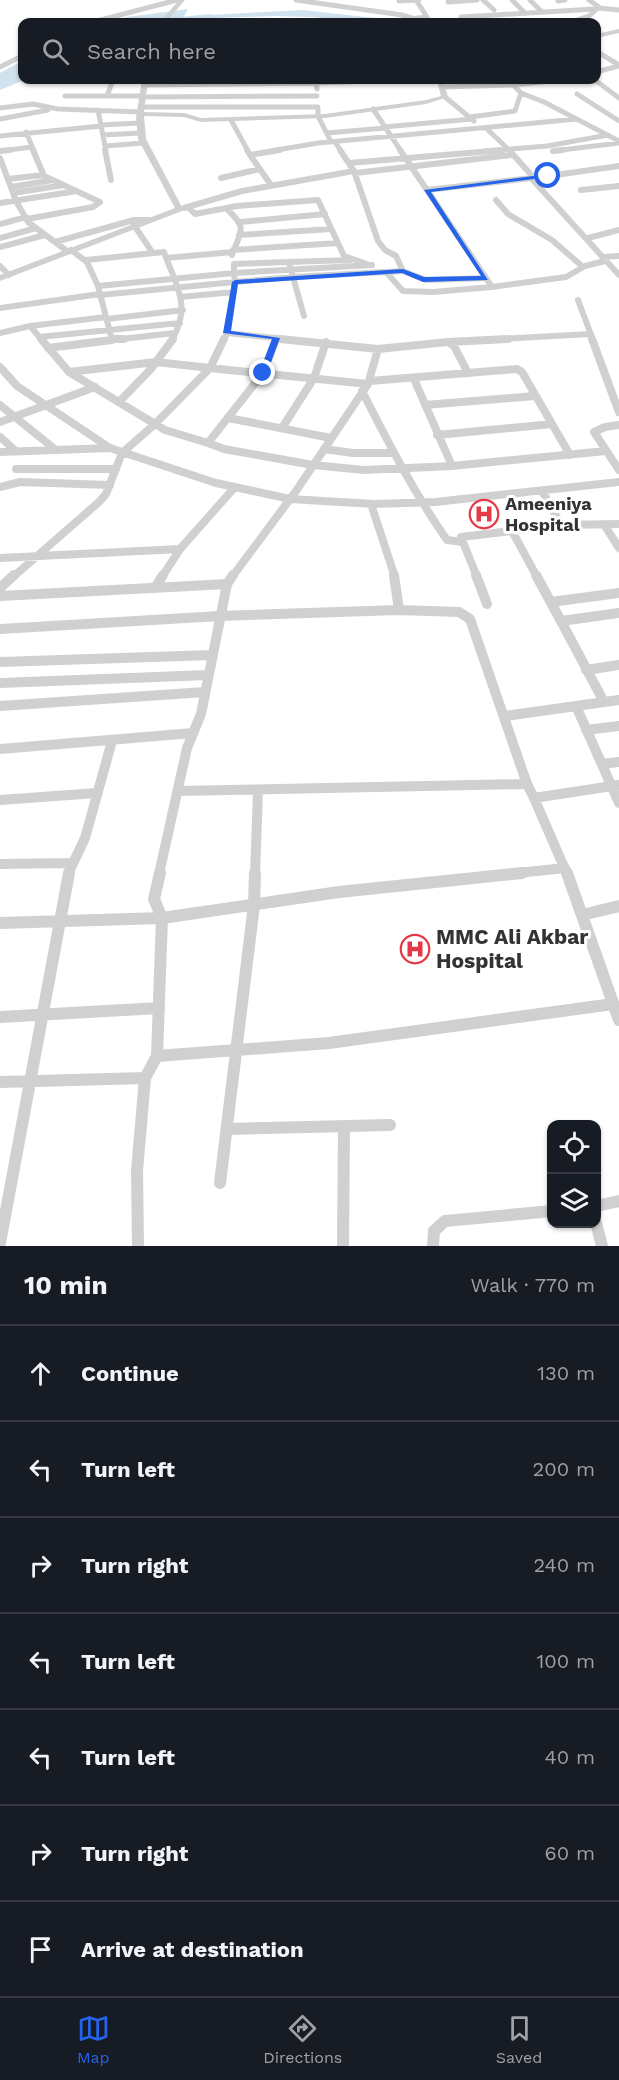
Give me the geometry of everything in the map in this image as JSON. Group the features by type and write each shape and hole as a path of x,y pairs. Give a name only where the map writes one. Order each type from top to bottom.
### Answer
{"street":[{"path":"296,0 337,2 410,18 427,17 417,0 399,1 410,18"},
{"path":"367,0 370,10"},
{"path":"447,1 477,0"},
{"path":"483,0 494,10"},
{"path":"512,0 525,13"},
{"path":"530,0 542,12"},
{"path":"558,1 565,0"},
{"path":"583,18 599,7 589,0"},
{"path":"110,18 181,1"},
{"path":"166,18 181,1"},
{"path":"171,18 181,1"},
{"path":"447,1 453,7"},
{"path":"521,8 457,12 461,17 596,8 619,10"},
{"path":"601,35 619,31"},
{"path":"601,54 619,65"},
{"path":"0,60 18,57"},
{"path":"0,67 18,58"},
{"path":"601,71 619,65"},
{"path":"107,96 112,84"},
{"path":"145,84 141,114 141,133 144,143 183,208 195,214 237,206 318,200 344,256 389,272 403,291 433,292 492,287 566,277 583,267 619,256"},
{"path":"217,120 223,84"},
{"path":"280,84 280,118"},
{"path":"316,84 318,116 333,142 355,172 372,219 370,219 378,244 396,256 403,271"},
{"path":"441,84 445,97 507,148 619,275"},
{"path":"477,84 522,84"},
{"path":"600,84 619,98"},
{"path":"513,85 521,93 619,142"},
{"path":"327,132 384,128 515,111 521,93"},
{"path":"577,94 619,121"},
{"path":"65,96 317,96"},
{"path":"0,119 33,111 58,109 184,115 201,120 280,118 373,109 426,102 445,97"},
{"path":"0,108 29,104 58,109"},
{"path":"0,136 101,125 141,114 219,107 318,107"},
{"path":"373,109 492,287"},
{"path":"98,110 111,180"},
{"path":"250,155 333,142 577,119"},
{"path":"231,120 250,155 271,185"},
{"path":"26,132 44,175"},
{"path":"103,135 141,133"},
{"path":"349,163 547,146 608,135"},
{"path":"0,278 148,220 183,208 271,185 355,172 619,142"},
{"path":"105,146 144,143"},
{"path":"0,151 32,147"},
{"path":"0,158 13,194 26,218 45,235 86,260 100,292 112,340"},
{"path":"427,190 619,166"},
{"path":"221,178 260,169"},
{"path":"0,224 100,204 98,200 44,175 8,179"},
{"path":"0,204 13,194 53,180"},
{"path":"13,194 64,185"},
{"path":"581,190 619,186"},
{"path":"13,194 77,191"},
{"path":"496,200 508,214 552,240 583,267"},
{"path":"226,209 241,222 325,214"},
{"path":"55,242 134,220 148,220"},
{"path":"0,588 99,502 110,484 122,453 155,424 210,368 227,333 235,282 234,264 231,257 241,222"},
{"path":"134,225 152,252"},
{"path":"0,238 36,228"},
{"path":"239,235 331,229"},
{"path":"588,238 619,230"},
{"path":"0,247 45,235"},
{"path":"166,258 338,243"},
{"path":"86,260 162,251 180,297 183,310 180,323 159,363 119,402"},
{"path":"234,264 356,260"},
{"path":"289,262 304,316"},
{"path":"100,292 235,282 372,265"},
{"path":"0,266 9,274"},
{"path":"0,308 173,278 234,273 403,271 423,280 485,278"},
{"path":"180,297 234,292"},
{"path":"579,300 619,412"},
{"path":"0,333 30,326 183,310"},
{"path":"39,337 180,323"},
{"path":"30,326 69,372 165,430 224,449 313,465 364,470 401,470 606,452"},
{"path":"48,348 176,333"},
{"path":"227,333 378,348 591,334"},
{"path":"208,442 263,373 276,338"},
{"path":"282,428 314,378 326,342"},
{"path":"448,342 454,346 468,373"},
{"path":"138,1246 137,1171 145,1078 157,1056 162,918 154,898 178,791 193,733 201,714 227,584 290,499 369,382 378,348"},
{"path":"69,372 159,363 369,382 516,369 522,372 570,455"},
{"path":"0,367 17,386 111,448 235,487 290,499 371,504 420,502 619,482"},
{"path":"414,379 452,466"},
{"path":"0,422 95,387"},
{"path":"362,391 401,470 420,502 447,540 463,542"},
{"path":"425,405 535,396"},
{"path":"0,405 56,450"},
{"path":"228,418 331,438"},
{"path":"437,435 552,424"},
{"path":"619,425 605,427 594,432 619,470"},
{"path":"0,437 17,452"},
{"path":"0,452 111,448"},
{"path":"324,449 360,453 393,453"},
{"path":"16,483 17,452"},
{"path":"16,469 116,469"},
{"path":"0,487 16,483 110,484"},
{"path":"155,588 180,549 235,487"},
{"path":"542,491 561,525"},
{"path":"371,504 395,578 399,610"},
{"path":"487,604 461,537 561,525 619,524"},
{"path":"605,526 619,548"},
{"path":"513,531 603,702"},
{"path":"0,558 180,549"},
{"path":"0,596 227,584"},
{"path":"551,602 619,593"},
{"path":"0,629 220,616 399,610 459,612 470,619 527,784 565,868 619,1020"},
{"path":"561,621 619,613"},
{"path":"0,662 213,655"},
{"path":"586,669 619,664"},
{"path":"0,683 208,675"},
{"path":"0,706 205,692"},
{"path":"504,716 619,700"},
{"path":"576,706 602,764 615,785 619,803"},
{"path":"586,730 619,726"},
{"path":"0,749 193,733"},
{"path":"0,1243 72,863 85,838 112,741"},
{"path":"602,764 619,762"},
{"path":"178,791 527,784"},
{"path":"534,798 615,785"},
{"path":"220,1183 254,904 258,791"},
{"path":"0,800 97,794"},
{"path":"0,864 72,863"},
{"path":"0,922 162,918 339,892 565,868"},
{"path":"582,915 619,906"},
{"path":"157,1056 236,1053 372,1040 613,1004"},
{"path":"0,1017 159,1008"},
{"path":"0,1082 30,1083 145,1078"},
{"path":"226,1129 390,1125"},
{"path":"344,1126 344,1246"},
{"path":"601,1205 619,1201"},
{"path":"433,1246 434,1231 438,1224 445,1221 547,1211"},
{"path":"598,1228 602,1246"}],"water":[{"path":"188,9 183,18 123,18"},
{"path":"303,10 374,18 275,16 197,18 209,15"},
{"path":"18,63 18,82 0,90 0,73"}],"waterway":[{"path":"200,18 210,17"}],"place":[{"name":"Ameeniya Hospital","path":"484,514"},
{"name":"MMC Ali Akbar Hospital","path":"415,949"}],"route":[{"path":"263,373 276,338 227,333 235,282 403,271 423,280 485,278 427,190 548,176"}]}
